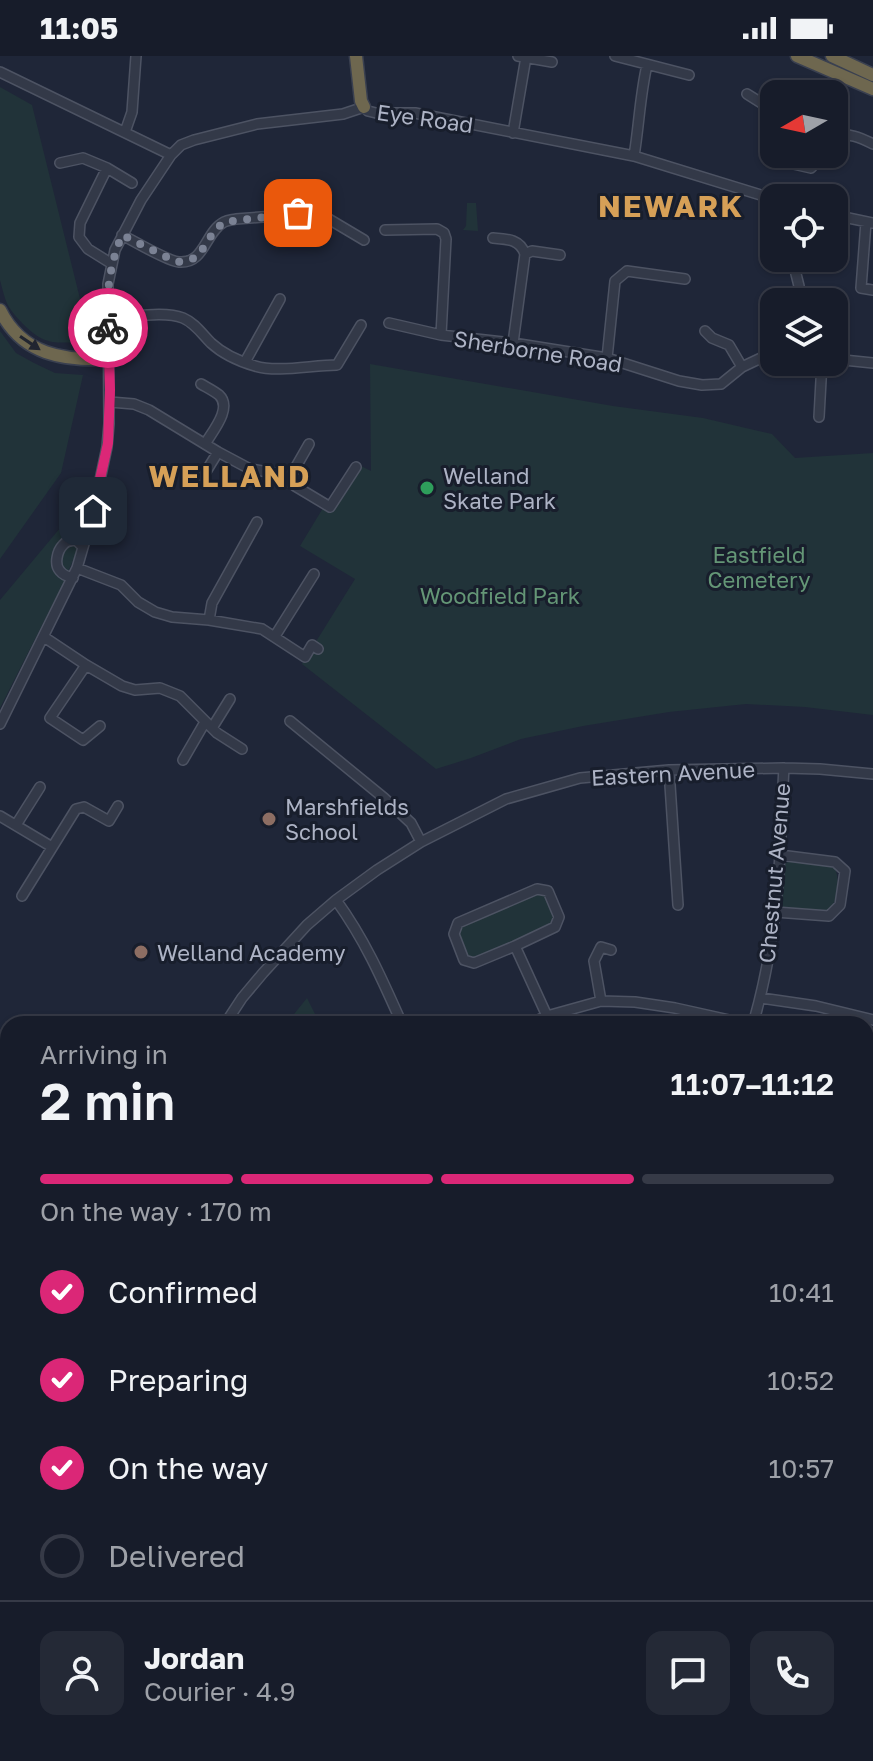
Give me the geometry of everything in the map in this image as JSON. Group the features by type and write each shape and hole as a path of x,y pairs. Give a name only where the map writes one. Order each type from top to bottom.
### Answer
{"highway":[{"path":"356,56 364,107"},
{"path":"797,56 873,89"},
{"path":"832,56 873,75"},
{"path":"0,310 22,340 46,354 72,359 110,359"}],"street":[{"path":"125,132 132,112 136,56"},
{"path":"615,56 689,75"},
{"path":"513,133 522,57 552,62"},
{"path":"634,156 641,90 647,65"},
{"path":"0,72 171,155 122,235 112,264 107,296 110,359 107,447 93,513 75,573 0,724"},
{"path":"747,94 760,102"},
{"name":"Eye Road","path":"171,155 181,145 210,134 257,124 343,114 364,107 376,113 415,113 634,156 760,195"},
{"path":"848,135 873,144"},
{"path":"60,163 83,158 132,183"},
{"path":"107,168 80,223 79,237 88,249 112,264"},
{"path":"811,168 813,181"},
{"path":"122,235 177,262 188,261 198,256 224,222 314,213 364,240"},
{"path":"848,218 871,222 861,288 873,290"},
{"path":"385,230 437,229 444,233 441,335"},
{"path":"493,238 510,239 524,249 525,254 513,343"},
{"path":"525,254 532,251 560,255"},
{"path":"607,358 615,281 627,271 685,279"},
{"path":"245,362 280,299"},
{"path":"108,318 166,315 182,318 230,358 258,367 280,368 337,365 361,325"},
{"name":"Sherborne Road","path":"389,323 441,335 607,358 679,381 702,385 721,384 742,367 760,358"},
{"path":"705,331 712,338 729,345 742,367"},
{"path":"848,360 873,363"},
{"path":"819,417 821,376"},
{"path":"201,384 219,395 224,410 205,444"},
{"path":"110,402 134,404 149,410 250,469 280,474 330,507 356,467"},
{"path":"289,479 309,444"},
{"path":"202,478 218,452"},
{"path":"209,620 212,603 226,574 257,522"},
{"path":"82,546 76,540 62,545 56,560 61,572 121,585 138,602 172,617 262,629 305,657 312,645 318,649"},
{"path":"275,636 314,574"},
{"path":"44,637 86,665 131,689 160,688 180,696 217,733 242,749"},
{"path":"86,665 50,718 83,740 100,726"},
{"path":"183,760 230,699"},
{"path":"290,721 384,798 411,823 421,842"},
{"name":"Eastern Avenue","path":"230,1016 283,951 336,900 421,842 506,799 580,778 669,770 784,768 873,774"},
{"name":"Chestnut Avenue","path":"753,1016 761,998 775,912 784,768"},
{"path":"669,770 678,905"},
{"path":"16,825 40,787"},
{"path":"22,896 76,809 84,807 109,821 118,806"},
{"path":"0,816 52,847"},
{"path":"775,912 829,916 840,905 845,871 835,862 780,855"},
{"path":"537,889 548,891 559,917 555,927 515,946 474,963 464,960 454,934 458,923 537,889"},
{"path":"336,900 374,961 398,1016"},
{"path":"515,946 547,1016 601,1001 635,1002 712,1016"},
{"path":"601,1001 594,961 601,947 611,950"},
{"path":"761,998 857,1016"}],"green space":[{"path":"0,87 32,105 89,335 81,342 56,342 37,336 7,304 0,280"},
{"path":"467,203 476,203 478,231 463,230"},
{"path":"0,331 16,353 34,363 55,373 83,375 61,473 0,559"},
{"name":"Woodfield Park","path":"370,364 613,406 703,418 772,434 795,458 873,453 873,715 746,704 669,712 521,739 436,769 302,664 355,579 300,546 323,508 331,511 361,466 371,471"},
{"path":"96,485 82,539 63,584 0,708 0,600"},
{"path":"791,860 834,866 837,890 828,912 785,909 781,906 782,869"},
{"path":"537,892 546,895 556,917 553,925 474,960 466,958 457,934 461,926"},
{"path":"307,998 316,1016 292,1016"}],"way so far":[{"path":"108,328 108,284 115,250 122,235 177,262 188,261 198,256 224,222 298,213"}],"place":[{"name":"Welland Skate Park","path":"427,488"},
{"name":"Marshfields School","path":"269,819"},
{"name":"Welland Academy","path":"141,952"}],"district":[{"name":"NEWARK","path":"671,206"},
{"name":"WELLAND","path":"230,476"}],"route":[{"path":"93,511 108,443 108,328"}],"park label":[{"name":"Eastfield Cemetery","path":"759,566"}]}
